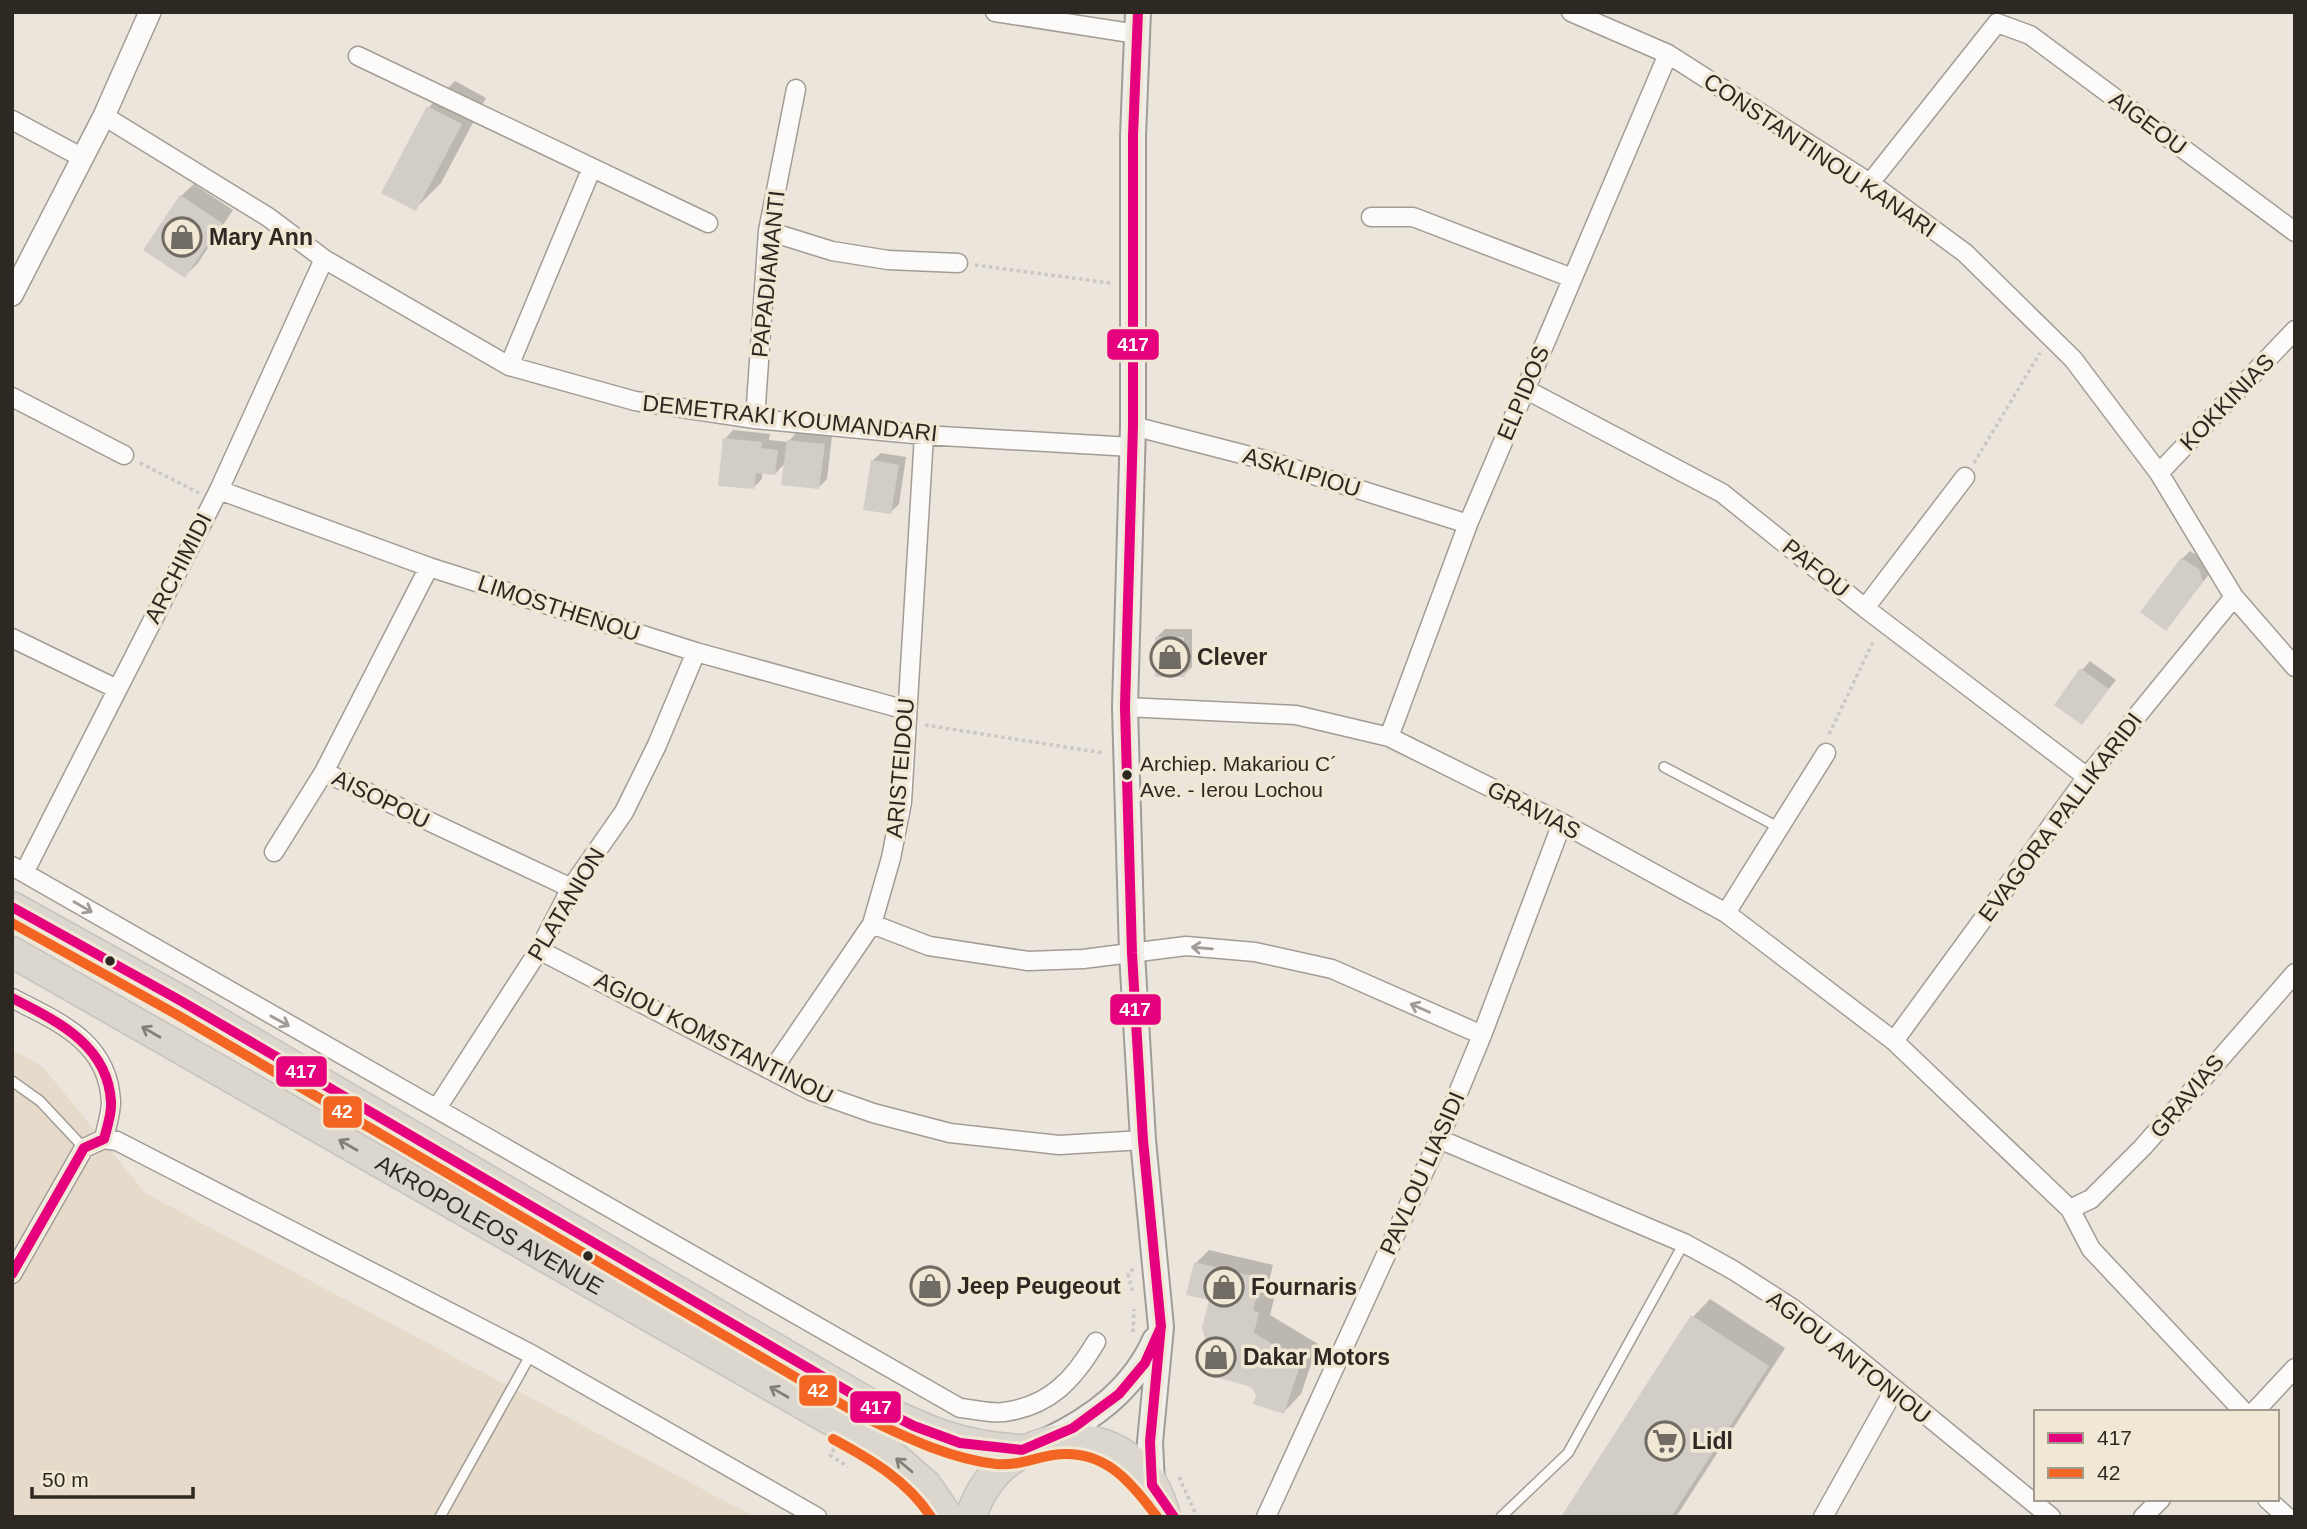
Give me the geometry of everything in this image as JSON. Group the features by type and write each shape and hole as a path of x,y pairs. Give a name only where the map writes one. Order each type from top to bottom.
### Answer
{"highway":[{"name":"AKROPOLEOS AVENUE","path":"12,907 181,1001 866,1402 914,1426 960,1443 983,1448 1033,1446 1075,1439 1105,1446 1132,1462 1162,1503"},
{"name":"AKROPOLEOS AVENUE","path":"12,952 889,1453 926,1485 948,1517"},
{"path":"971,1517 990,1478 1004,1462 1033,1446"}],"main road":[{"path":"1138,23 1133,136 1133,436 1125,707 1132,953 1143,1140 1161,1327 1150,1441 1162,1503"},
{"path":"1033,1446 1087,1419 1119,1394 1145,1363 1161,1327"}],"street":[{"path":"12,295 104,116 150,12"},
{"path":"995,12 1138,23"},
{"name":"CONSTANTINOU KANARI","path":"1571,12 1668,54 1870,183 1965,253 2073,359 2159,473 2234,597 2295,667"},
{"name":"AIGEOU","path":"1870,183 1997,23 2030,35 2295,232"},
{"name":"ELPIDOS","path":"1389,737 1468,524 1668,54"},
{"path":"358,56 591,170 708,223"},
{"name":"PAPADIAMANTI","path":"755,419 768,231 796,89"},
{"name":"DEMETRAKI KOUMANDARI","path":"104,116 268,217 324,259 509,366 635,401 755,419 924,435 1133,436"},
{"path":"12,120 83,158"},
{"path":"509,366 591,170"},
{"path":"1371,217 1413,217 1572,278"},
{"path":"768,231 843,253 888,260 958,263"},
{"name":"ARCHIMIDI","path":"18,869 117,689 216,495 324,259"},
{"name":"KOKKINIAS","path":"2159,473 2295,330"},
{"name":"PAFOU","path":"1525,389 1722,493 1865,608 2087,777"},
{"path":"12,397 124,455"},
{"name":"ARISTEIDOU","path":"773,1069 872,924 891,858 902,802 924,435"},
{"name":"ASKLIPIOU","path":"1133,436 1269,461 1468,524"},
{"path":"1865,608 1965,477"},
{"name":"LIMOSTHENOU","path":"216,495 429,567 906,716"},
{"name":"AISOPOU","path":"429,567 324,772 571,888"},
{"name":"EVAGORA PALLIKARIDI","path":"1894,1041 2087,777 2234,597"},
{"path":"12,638 117,689"},
{"name":"PLATANION","path":"437,1108 539,950 571,888 624,812 657,745 696,652"},
{"name":"GRAVIAS","path":"1125,707 1296,715 1389,737 1562,822 1726,912 1894,1041 2070,1209 2091,1249 2243,1410"},
{"path":"1726,912 1826,753"},
{"path":"274,852 324,772"},
{"name":"PAVLOU LIASIDI","path":"1266,1517 1439,1139 1482,1035 1562,822"},
{"path":"18,869 960,1408 1003,1413 1048,1398 1077,1374 1096,1342"},
{"path":"872,924 929,946 983,957 1028,961 1186,946 1255,952 1332,969 1482,1035"},
{"name":"AGIOU KOMSTANTINOU","path":"539,950 811,1091 873,1113 950,1133 1059,1145 1143,1140"},
{"name":"GRAVIAS","path":"2070,1209 2091,1199 2143,1147 2295,972"},
{"path":"12,998 77,1033 94,1052 111,1102 104,1139"},
{"path":"12,1275 84,1148 104,1139 130,1145 531,1354 817,1517"},
{"name":"AGIOU ANTONIOU","path":"1439,1139 1684,1243 1791,1308 2051,1517"},
{"path":"2256,1410 2295,1368"},
{"path":"1823,1517 1894,1391"},
{"path":"2143,1517 2159,1501"},
{"path":"2269,1501 2287,1517"}],"lane":[{"path":"1664,767 1778,827"},
{"path":"12,1081 40,1101 84,1148"},
{"path":"1501,1517 1568,1452 1684,1243"},
{"path":"440,1517 531,1354"}],"path":[{"path":"958,263 1133,286"},
{"path":"1965,477 1989,442 2050,336"},
{"path":"124,455 216,495"},
{"path":"1826,753 1827,739 1882,621"},
{"path":"906,716 1127,757"},
{"path":"838,1441 830,1455 848,1467"}],"shaded area":[{"path":"12,1049 44,1068 145,1193 755,1517 12,1517"}],"building":[{"path":"427,106 462,124 416,211 381,193"},
{"name":"Mary Ann","path":"180,195 222,223 185,278 143,250"},
{"path":"723,438 762,442 761,448 778,450 775,475 756,473 754,489 718,486"},
{"path":"787,440 825,444 819,489 781,485"},
{"path":"871,460 899,465 891,514 863,510"},
{"path":"2181,558 2199,569 2203,582 2166,631 2140,612"},
{"name":"Clever","path":"1155,637 1184,637 1185,677 1155,677"},
{"path":"2080,668 2109,689 2082,725 2054,705"},
{"path":"1194,1262 1261,1278 1253,1311 1259,1312 1254,1333 1301,1362 1284,1414 1253,1404 1256,1395 1251,1387 1209,1375 1212,1366 1200,1362 1206,1341 1202,1328 1209,1300 1186,1295"},
{"name":"Lidl","path":"1691,1315 1769,1366 1671,1517 1561,1517"}],"transit line":[{"name":"417","path":"12,907 181,1001 866,1402 914,1426 960,1443 1022,1450 1073,1428 1119,1394 1145,1363 1161,1327 1143,1140 1132,953 1125,707 1133,426 1133,136 1138,12"},
{"name":"42","path":"12,923 174,1013 860,1415 926,1445 978,1461 1004,1464 1053,1455 1087,1457 1101,1462 1125,1479 1157,1517"},
{"name":"417","path":"12,998 77,1037 101,1065 108,1082 111,1102 104,1139"},
{"name":"417","path":"12,1274 84,1148 104,1139"},
{"name":"417","path":"1161,1325 1150,1442 1152,1485 1174,1517"},
{"name":"42","path":"833,1439 899,1481 931,1517"}],"place":[{"name":"Mary Ann","path":"182,237"},
{"name":"Clever","path":"1170,657"},
{"name":"Archiep. Makariou C´ Ave. - Ierou Lochou","path":"1127,775"},
{"name":"Jeep Peugeout","path":"930,1286"},
{"name":"Fournaris","path":"1224,1287"},
{"name":"Dakar Motors","path":"1216,1357"},
{"name":"Lidl","path":"1665,1441"}]}
